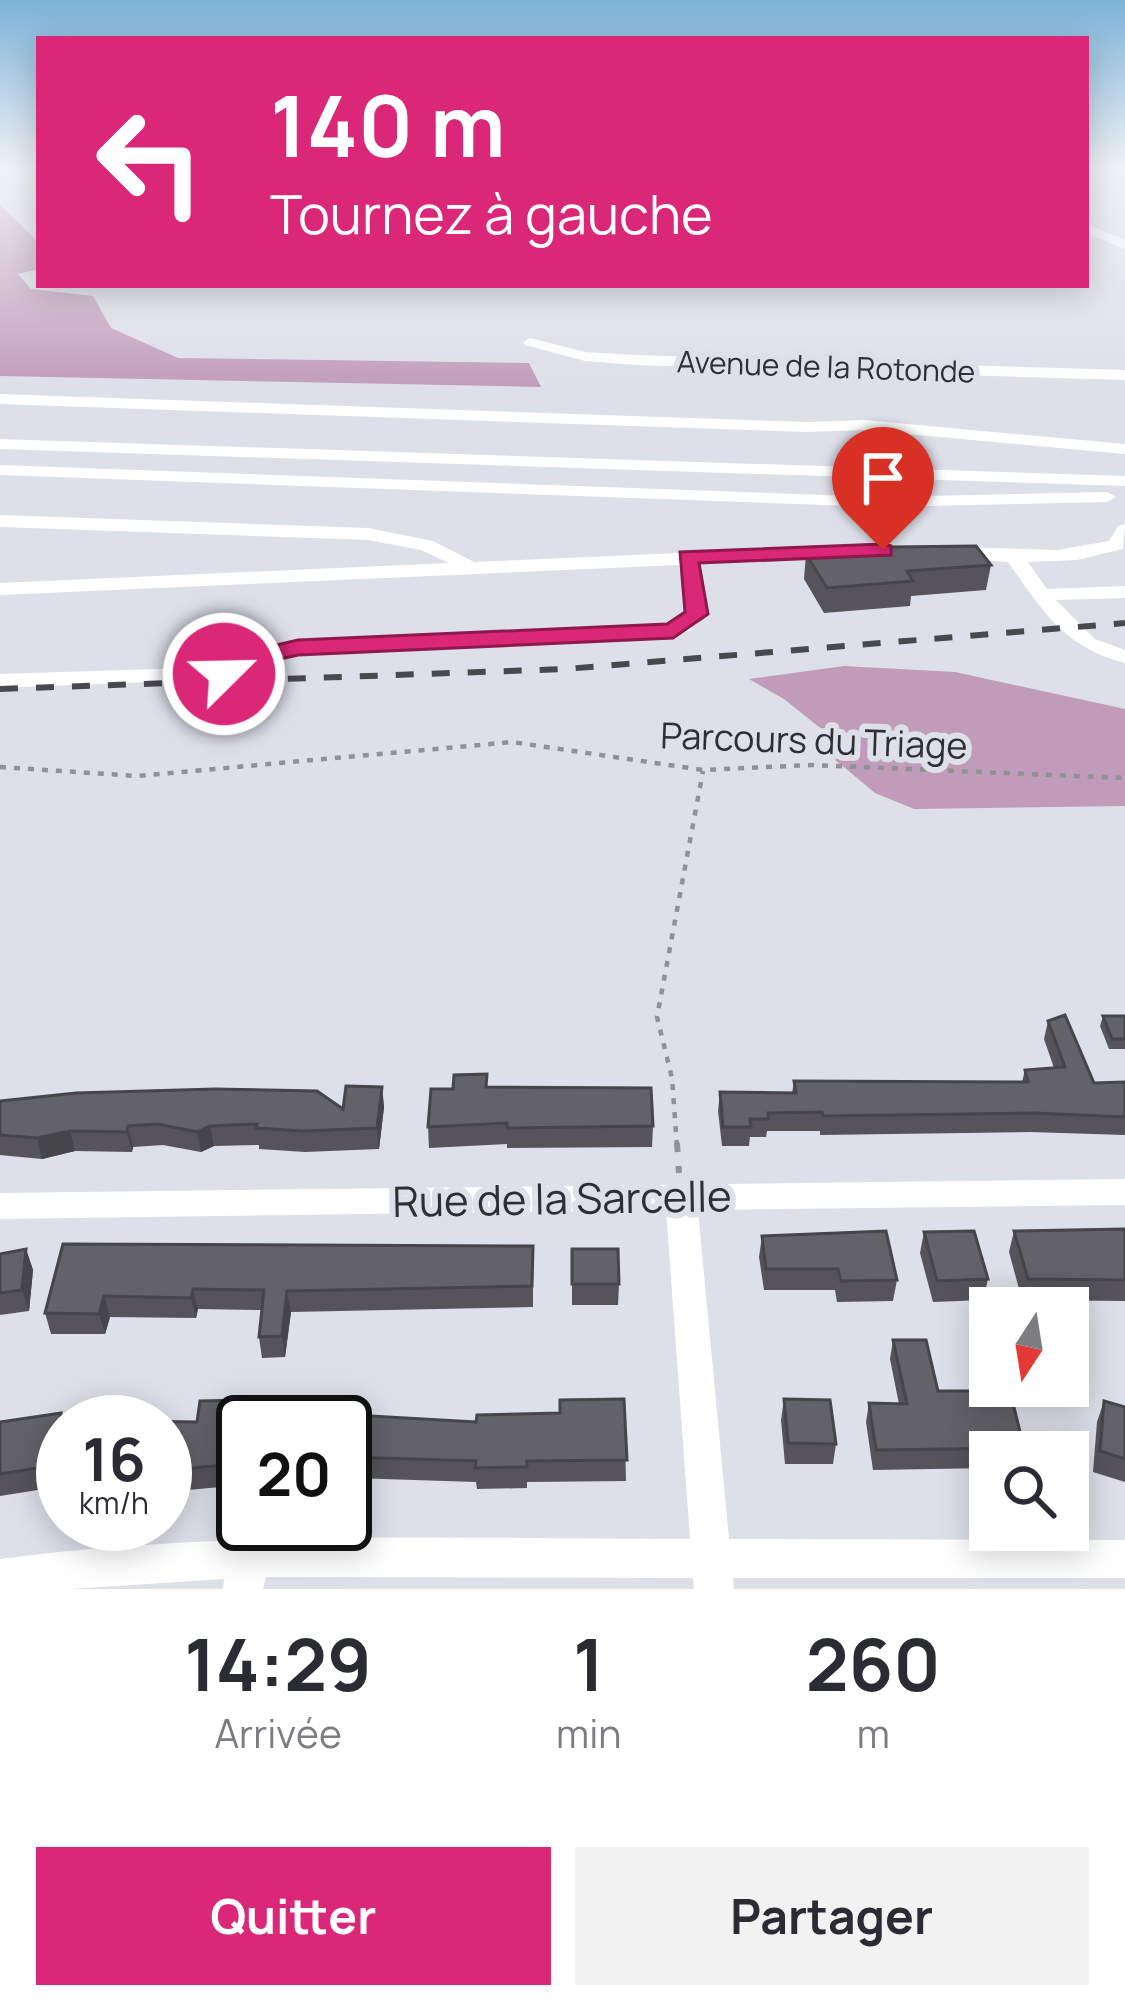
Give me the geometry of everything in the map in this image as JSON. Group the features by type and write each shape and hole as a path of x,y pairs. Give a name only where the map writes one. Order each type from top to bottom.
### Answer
{"street":[{"name":"Avenue de la Rotonde","path":"530,343 585,356 635,360 1125,375"},
{"path":"0,399 807,427 864,425 1125,449"},
{"path":"0,444 989,479 1101,489 1125,516"},
{"path":"0,453 934,488 971,488 989,479"},
{"path":"0,470 707,512 926,502 1101,489 1125,481"},
{"path":"0,483 430,493"},
{"path":"0,521 368,534 426,544 468,566"},
{"path":"942,553 1014,556 1122,540"},
{"path":"0,589 883,550"},
{"path":"1014,556 1075,636 1102,652 1125,657"},
{"path":"0,666 260,656 313,646 673,631 697,614 687,557"},
{"path":"1042,596 1125,592"},
{"path":"0,681 224,674 260,656"},
{"name":"Rue de la Sarcelle","path":"0,1206 1125,1192"},
{"path":"681,1197 713,1574"},
{"path":"0,1579 90,1567 245,1575 713,1574 1125,1559"}],"path":[{"name":"Parcours du Triage","path":"0,767 137,776 512,742 703,770 811,765 1125,778"},
{"path":"681,1197 672,1078 657,1017 703,770"}],"shaded area":[{"path":"0,242 36,242 36,270 18,274 31,289 93,296 111,328 178,358 529,363 541,387 0,376"},
{"path":"844,666 955,672 1125,709 1125,806 914,809 875,793 833,758 834,739 784,699 749,679"}],"building":[{"path":"976,546 991,565 907,571 913,581 827,588 806,554 892,547"},
{"path":"1065,1015 1094,1083 1125,1082 1125,1117 768,1113 768,1119 750,1119 751,1127 723,1127 720,1092 796,1093 794,1081 1028,1082 1025,1070 1065,1067 1048,1021"},
{"path":"1103,1016 1125,1016 1125,1039 1112,1039"},
{"path":"487,1074 486,1087 651,1088 653,1126 507,1128 507,1123 428,1127 431,1089 453,1089 454,1075"},
{"path":"346,1086 382,1087 377,1128 303,1131 256,1128 257,1124 210,1126 197,1132 158,1124 128,1126 127,1132 70,1131 37,1138 0,1135 0,1101 76,1093 317,1091 343,1109"},
{"path":"1125,1229 1125,1280 1028,1279 1014,1231"},
{"path":"886,1231 897,1280 841,1281 838,1269 766,1269 762,1236"},
{"path":"974,1231 988,1279 937,1281 924,1232"},
{"path":"63,1244 533,1246 532,1286 287,1291 282,1336 259,1337 264,1290 193,1289 191,1298 104,1296 99,1314 45,1313"},
{"path":"26,1249 22,1290 0,1293 0,1254"},
{"path":"572,1249 618,1249 619,1284 572,1284"},
{"path":"893,1340 926,1340 938,1391 969,1391 969,1407 1014,1407 1020,1431 969,1431 969,1449 876,1450 869,1403 907,1404"},
{"path":"624,1399 627,1460 527,1461 527,1467 475,1468 476,1461 372,1458 372,1416 476,1422 477,1415 560,1413 560,1400"},
{"path":"784,1399 830,1400 836,1444 788,1443"},
{"path":"200,1401 216,1401 216,1466 192,1468 192,1422 197,1422"},
{"path":"1104,1401 1125,1407 1125,1459 1100,1451"},
{"path":"36,1417 36,1468 0,1474 0,1422"}],"railway":[{"path":"0,689 565,669 1125,623"}],"route":[{"path":"224,674 260,656 298,647 673,631 697,614 687,557 883,550"}]}
